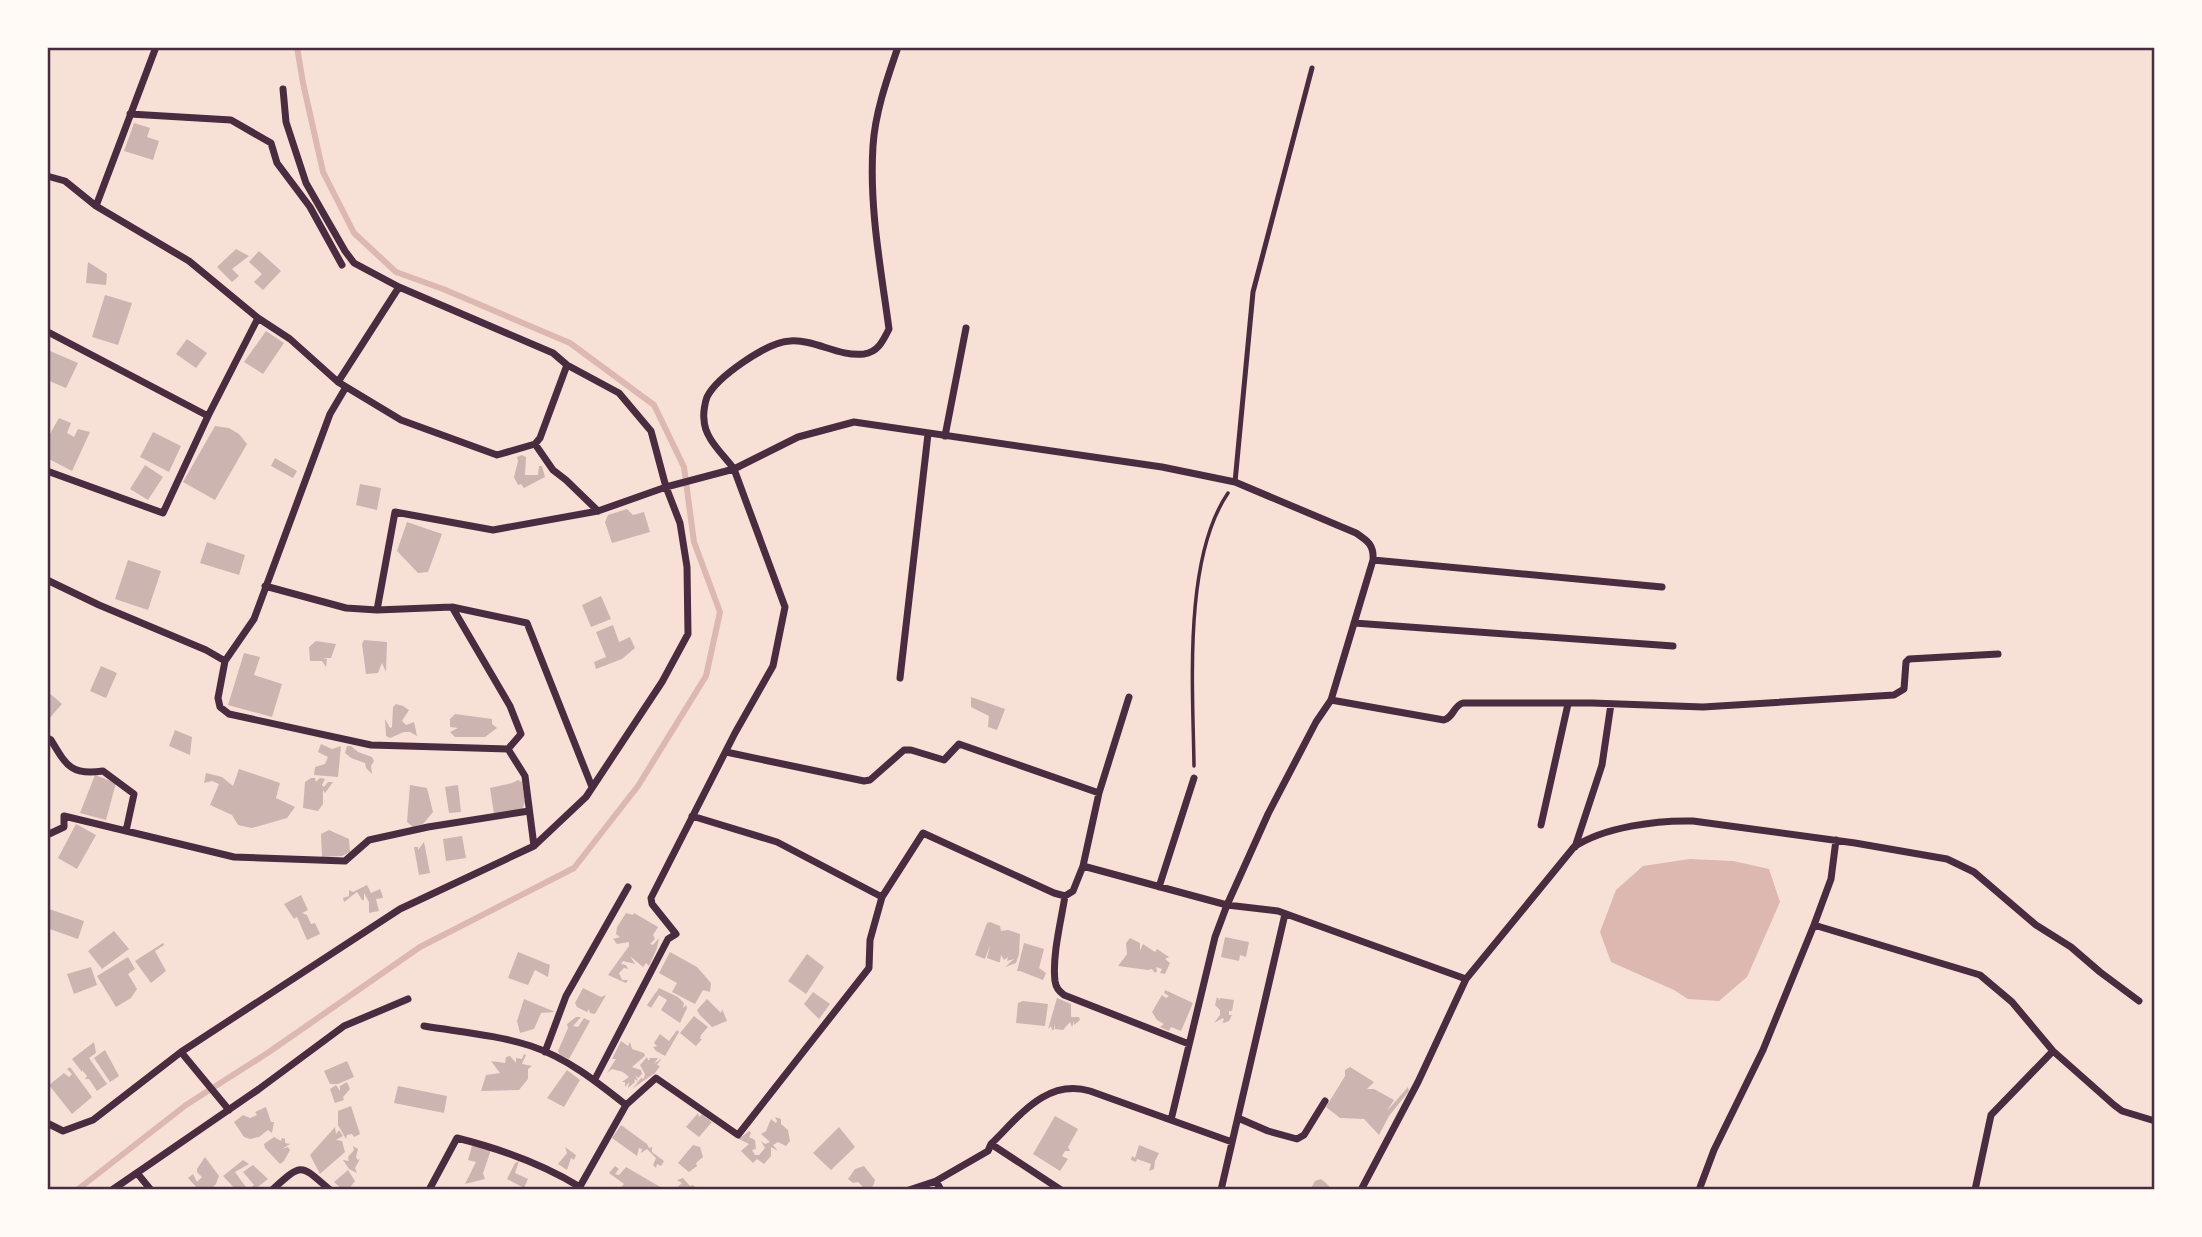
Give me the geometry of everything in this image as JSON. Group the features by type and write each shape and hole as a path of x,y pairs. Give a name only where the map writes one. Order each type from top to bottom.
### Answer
{"street":[{"path":"96,206 156,47"},
{"path":"595,1079 668,939 676,934 652,904 651,898 773,666 785,607 734,468 707,434 704,419 707,397 735,367 769,346 789,341 808,342 843,353 865,354 881,346 888,329 872,198 873,144 884,86 898,47"},
{"path":"47,1123 63,1132 93,1120 181,1052 400,909 534,846 586,797 662,682 688,634 687,567 680,523 666,487 651,431 619,393 567,365 553,352 398,287 354,263 306,183 286,121 283,89"},
{"path":"130,114 231,120 271,144 277,163 310,208 342,265"},
{"path":"47,176 65,181 96,206 189,261 346,387 401,421 497,456 535,444 540,439 567,365"},
{"path":"338,382 398,287"},
{"path":"47,471 163,513 258,318"},
{"path":"945,436 966,328"},
{"path":"48,332 208,416"},
{"path":"346,387 330,414 254,619 225,661 218,698 220,707 229,714 371,745 508,749"},
{"path":"377,610 395,512 493,530 598,511 666,487 734,468 798,437 854,422 1162,467 1235,482 1356,533 1370,543 1374,551 1373,560 1331,700 1316,722 1268,814 1214,937 1171,1120"},
{"path":"900,678 928,434"},
{"path":"535,444 553,470 598,511"},
{"path":"1373,560 1662,587"},
{"path":"47,580 99,606 206,650 225,661"},
{"path":"265,586 346,608 377,610 452,607 527,624 592,787"},
{"path":"452,607 510,706 521,734 508,749"},
{"path":"1354,624 1673,646"},
{"path":"1331,700 1444,720 1450,717 1456,707 1463,704 1716,707 1895,695 1904,689 1906,662 1909,659 1998,654"},
{"path":"1065,896 1073,891 1083,866 1099,793 1129,697"},
{"path":"1541,825 1569,704"},
{"path":"1574,847 1602,765 1611,704"},
{"path":"47,738 51,740 66,766 86,774 103,771 134,794 126,831"},
{"path":"726,752 864,781 870,780 904,751 911,750 944,760 959,744 1099,793"},
{"path":"508,749 525,776 534,846"},
{"path":"1159,887 1194,778"},
{"path":"47,835 64,827 64,816 234,857 345,860 369,840 428,827 529,811"},
{"path":"692,816 777,842 882,897"},
{"path":"1361,1190 1418,1082 1466,979 1574,847 1587,839 1611,831 1672,820 1693,821 1836,840 1947,859 1974,872 2035,925 2071,947 2140,1001"},
{"path":"429,1190 457,1138 503,1149 559,1174 579,1188 626,1105 656,1078 738,1135 869,968 870,940 882,897 923,833 1065,896"},
{"path":"1699,1190 1714,1150 1763,1051 1814,925 1831,878 1836,840"},
{"path":"1083,866 1227,905 1285,914 1466,979"},
{"path":"545,1052 566,996 628,887"},
{"path":"1065,896 1057,955 1057,989 1064,995 1189,1044"},
{"path":"1221,1190 1285,914"},
{"path":"1814,925 1980,975 1998,988 2053,1051 2114,1105 2122,1111 2155,1121"},
{"path":"112,1190 229,1110 344,1026 408,999"},
{"path":"424,1026 496,1037 531,1046 595,1079 626,1105"},
{"path":"1975,1190 1991,1115 2053,1051"},
{"path":"181,1052 229,1110"},
{"path":"909,1190 936,1181 988,1151 991,1144 1040,1096 1062,1088 1080,1088 1232,1142"},
{"path":"1237,1118 1297,1139 1304,1135 1325,1101"},
{"path":"991,1144 1061,1190"},
{"path":"272,1190 293,1170 302,1169 307,1170 330,1190"},
{"path":"137,1172 151,1190"},
{"path":"936,1181 941,1190"}],"lane":[{"path":"1235,482 1253,292 1312,68"}],"path":[{"path":"1194,778 1193,628 1201,564 1218,508 1235,482"}],"shaded area":[{"path":"1690,859 1733,861 1769,869 1780,902 1747,977 1719,1001 1688,999 1611,962 1600,932 1616,890 1643,866"}],"building":[{"path":"134,123 150,128 147,137 159,141 153,160 124,151"},
{"path":"236,249 249,256 232,269 239,276 232,282 217,267"},
{"path":"259,251 281,271 263,290 254,282 262,274 249,262"},
{"path":"88,262 107,274 106,285 86,283"},
{"path":"105,295 132,303 118,345 92,337"},
{"path":"266,331 284,343 263,374 244,362"},
{"path":"187,339 207,353 196,368 176,354"},
{"path":"50,351 78,363 66,388 47,380 47,358"},
{"path":"59,418 71,423 67,433 74,437 78,429 90,432 72,471 47,458 47,439"},
{"path":"215,426 229,428 239,434 247,444 215,500 183,482"},
{"path":"153,432 181,446 169,472 140,457"},
{"path":"517,457 526,457 525,475 538,475 539,466 542,466 545,477 524,488 521,484 518,485 514,477"},
{"path":"275,458 297,471 293,478 271,466"},
{"path":"145,465 163,477 148,500 130,489"},
{"path":"360,484 381,488 377,510 356,505"},
{"path":"627,509 633,515 644,512 650,532 612,543 605,522 608,515"},
{"path":"407,522 442,534 428,572 418,573 397,551"},
{"path":"207,542 245,555 239,575 200,563"},
{"path":"128,560 161,571 148,610 115,599"},
{"path":"601,596 611,619 591,627 582,605"},
{"path":"613,625 619,642 630,637 635,648 622,659 596,669 594,662 606,657 596,632"},
{"path":"364,640 387,642 386,672 382,663 378,673 366,674 362,644"},
{"path":"316,641 336,644 331,658 322,658 327,659 326,667 322,661 310,661 309,647"},
{"path":"244,653 260,657 254,675 282,684 272,717 228,705"},
{"path":"101,666 117,673 106,698 90,691"},
{"path":"47,691 62,704 47,721"},
{"path":"971,697 1005,709 997,730 988,727 989,716 971,707"},
{"path":"396,704 409,710 402,721 406,725 414,722 417,736 404,732 390,738 386,736 385,719 390,728 392,727 393,707"},
{"path":"455,714 492,719 492,724 497,728 485,737 455,737 450,732 458,728 450,727 450,719"},
{"path":"175,730 192,737 190,755 169,746"},
{"path":"321,744 332,749 341,746 338,777 314,775 315,767 325,764 328,757 318,752"},
{"path":"347,746 372,757 372,774 365,763 345,753"},
{"path":"239,769 280,783 276,798 295,807 287,818 252,828 238,825 232,815 210,805 219,784 212,781 204,783 206,773 222,777 233,786"},
{"path":"95,775 116,783 106,820 80,813"},
{"path":"315,778 316,782 320,778 325,779 322,785 324,787 328,782 333,782 325,793 323,790 323,804 318,811 303,808 305,782"},
{"path":"518,780 522,782 525,802 522,810 494,814 490,788"},
{"path":"410,785 427,788 433,812 423,824 413,827 407,822"},
{"path":"458,785 461,812 449,813 445,787"},
{"path":"76,824 96,835 77,869 58,858"},
{"path":"329,830 349,839 350,852 342,856 322,857 321,834"},
{"path":"462,836 466,858 446,861 443,839"},
{"path":"424,842 430,873 419,875 414,847 418,847 418,850"},
{"path":"367,885 371,893 380,889 383,898 376,899 379,911 369,913 369,902 364,893 364,900 357,892 344,902 343,898 349,896 349,890 353,892"},
{"path":"301,895 308,910 302,913 307,915 311,924 315,923 320,934 307,940 297,917 294,919 284,904"},
{"path":"49,909 84,921 78,939 47,928"},
{"path":"626,913 634,913 658,927 653,935 655,939 650,944 653,945 659,938 649,966 646,963 643,967 630,956 635,964 623,961 621,964 628,969 624,968 619,973 622,980 628,980 626,983 608,975 629,946 629,942 617,944 613,939 620,937 616,934 617,927"},
{"path":"987,923 1000,926 1001,931 1020,934 1016,963 1005,967 1014,959 1007,961 1008,957 1004,960 1001,955 998,962 987,958 990,945 985,959 975,955"},
{"path":"114,931 129,949 102,969 88,951"},
{"path":"1225,937 1249,942 1246,957 1240,955 1239,961 1221,957"},
{"path":"1130,938 1140,943 1140,951 1143,944 1169,957 1165,959 1170,963 1165,974 1160,973 1162,969 1156,967 1155,973 1152,969 1118,966 1127,954 1126,943"},
{"path":"163,943 164,945 155,951 166,971 151,983 135,961"},
{"path":"1024,943 1044,949 1039,968 1046,973 1043,980 1017,971"},
{"path":"518,952 550,965 548,977 535,970 528,985 508,978"},
{"path":"670,952 697,967 711,983 710,992 703,990 695,1004 672,992 677,983 659,973"},
{"path":"807,954 824,967 806,994 788,981"},
{"path":"128,957 135,969 128,974 137,989 131,998 116,1007 97,976"},
{"path":"91,967 97,985 74,994 67,974"},
{"path":"583,988 601,997 606,995 595,1014 590,1013 589,1009 587,1012 577,1007 575,1003"},
{"path":"659,988 678,997 684,1003 683,1008 686,1005 680,1023 661,1010 667,1000 659,995 651,1008 647,1005"},
{"path":"1165,990 1193,1003 1181,1031 1171,1027 1169,1031 1160,1027 1164,1024 1157,1020 1152,1012 1162,995 1166,998 1169,996 1164,993"},
{"path":"813,992 830,1004 819,1019 804,1004"},
{"path":"1217,997 1220,1000 1234,1000 1232,1011 1229,1011 1229,1015 1232,1015 1229,1021 1224,1023 1223,1018 1214,1023 1220,1015 1220,1010 1215,1005"},
{"path":"1057,998 1071,1004 1071,1017 1079,1017 1080,1020 1074,1025 1074,1021 1072,1027 1070,1022 1063,1030 1055,1029 1054,1023 1054,1030 1051,1026 1048,1029"},
{"path":"524,999 555,1012 541,1013 534,1029 520,1033 517,1021"},
{"path":"707,999 721,1013 722,1009 727,1021 712,1027 699,1014 697,1010"},
{"path":"1023,1001 1048,1004 1045,1026 1016,1023 1018,1003"},
{"path":"694,1016 708,1027 696,1046 680,1033"},
{"path":"576,1017 581,1017 573,1026 578,1027 584,1018 590,1021 569,1059 558,1051 568,1028 567,1024"},
{"path":"677,1030 679,1032 665,1056 656,1051 653,1047 657,1046 654,1043 660,1034 669,1041"},
{"path":"621,1041 628,1046 630,1042 632,1049 644,1053 645,1056 632,1067 641,1070 642,1074 638,1078 635,1075 638,1081 634,1079 635,1082 628,1088 629,1082 625,1087 625,1082 622,1082 629,1077 623,1072 612,1069 607,1073 616,1059 612,1059"},
{"path":"94,1042 96,1053 89,1058 107,1084 97,1091 72,1059"},
{"path":"105,1050 119,1076 110,1082 94,1058"},
{"path":"524,1054 526,1055 522,1064 532,1066 528,1069 528,1079 519,1090 481,1091 486,1075 500,1073 491,1061 505,1063 506,1057 510,1056 516,1063 516,1058 522,1059"},
{"path":"647,1057 648,1060 658,1058 654,1064 662,1058 657,1065 660,1066 655,1073 633,1088 644,1078 645,1074 640,1065"},
{"path":"347,1061 354,1077 338,1084 330,1084 324,1071"},
{"path":"70,1067 92,1097 72,1114 49,1085 64,1073 69,1077 72,1074 67,1069"},
{"path":"1350,1067 1374,1082 1367,1089 1374,1089 1394,1100 1387,1111 1408,1087 1409,1091 1389,1116 1379,1135 1364,1119 1340,1118 1326,1107 1345,1076 1345,1070"},
{"path":"567,1070 580,1080 564,1107 547,1098"},
{"path":"347,1082 350,1089 343,1097 344,1100 335,1103 330,1089 336,1085 340,1091 340,1086"},
{"path":"398,1086 447,1096 444,1113 394,1103"},
{"path":"351,1106 360,1134 354,1137 352,1134 347,1135 346,1139 338,1125 338,1111"},
{"path":"266,1107 271,1122 274,1122 272,1133 268,1130 259,1137 244,1137 234,1122 243,1115 250,1118 257,1115 255,1112"},
{"path":"698,1113 699,1117 702,1114 712,1122 699,1137 686,1127"},
{"path":"1055,1116 1078,1129 1068,1147 1070,1151 1065,1151 1062,1156 1068,1159 1060,1171 1033,1154"},
{"path":"775,1117 781,1119 781,1124 788,1130 790,1141 786,1146 778,1142 773,1145 778,1151 771,1147 771,1156 764,1164 757,1159 753,1163 741,1151 749,1144 739,1139 749,1131 749,1137 755,1140 756,1149 752,1150 755,1155 759,1155 765,1148 761,1141 765,1144 770,1142 761,1134 766,1131 771,1119 776,1123"},
{"path":"621,1125 649,1148 652,1147 652,1152 664,1161 661,1166 657,1164 656,1168 653,1165 656,1158 647,1149 641,1153 642,1149 639,1148 637,1156 612,1138"},
{"path":"335,1127 336,1134 339,1130 343,1136 336,1140 342,1141 345,1152 320,1174 310,1155"},
{"path":"839,1127 855,1147 831,1170 813,1153"},
{"path":"274,1137 281,1141 282,1138 285,1139 285,1143 290,1144 282,1149 288,1147 290,1150 280,1164 264,1144"},
{"path":"693,1145 700,1147 703,1157 689,1172 678,1163"},
{"path":"1139,1145 1159,1153 1154,1169 1149,1171 1151,1164 1137,1159 1136,1162 1131,1160 1132,1156 1135,1158"},
{"path":"353,1146 358,1149 356,1157 360,1159 355,1168 357,1173 349,1169 343,1160 349,1161"},
{"path":"472,1146 490,1149 490,1153 483,1173 485,1179 465,1184 476,1162 468,1160"},
{"path":"565,1147 576,1155 574,1160 571,1158 567,1170 558,1164 567,1153"},
{"path":"205,1157 219,1176 210,1190 199,1190 188,1178 193,1174 197,1182 202,1177 197,1169"},
{"path":"243,1160 249,1164 235,1172 248,1190 236,1190 223,1176"},
{"path":"519,1161 515,1173 528,1179 524,1188 507,1179 515,1163"},
{"path":"253,1165 268,1179 254,1190 248,1190 254,1185 243,1172"},
{"path":"615,1166 619,1169 615,1174 619,1175 626,1167 662,1188 619,1190 624,1184 609,1173"},
{"path":"864,1166 875,1180 873,1186 866,1190 858,1182 853,1183 848,1179 855,1169"},
{"path":"348,1170 355,1181 348,1190 343,1190 334,1182"},
{"path":"683,1178 696,1188 674,1190 682,1183 677,1180"},
{"path":"1321,1179 1333,1190 1310,1190 1315,1181"}],"waterway":[{"path":"77,1190 186,1105 269,1052 420,947 574,868 638,786 706,676 720,612 694,542 684,467 654,405 570,343 396,272 354,233 323,172 297,47"}]}
